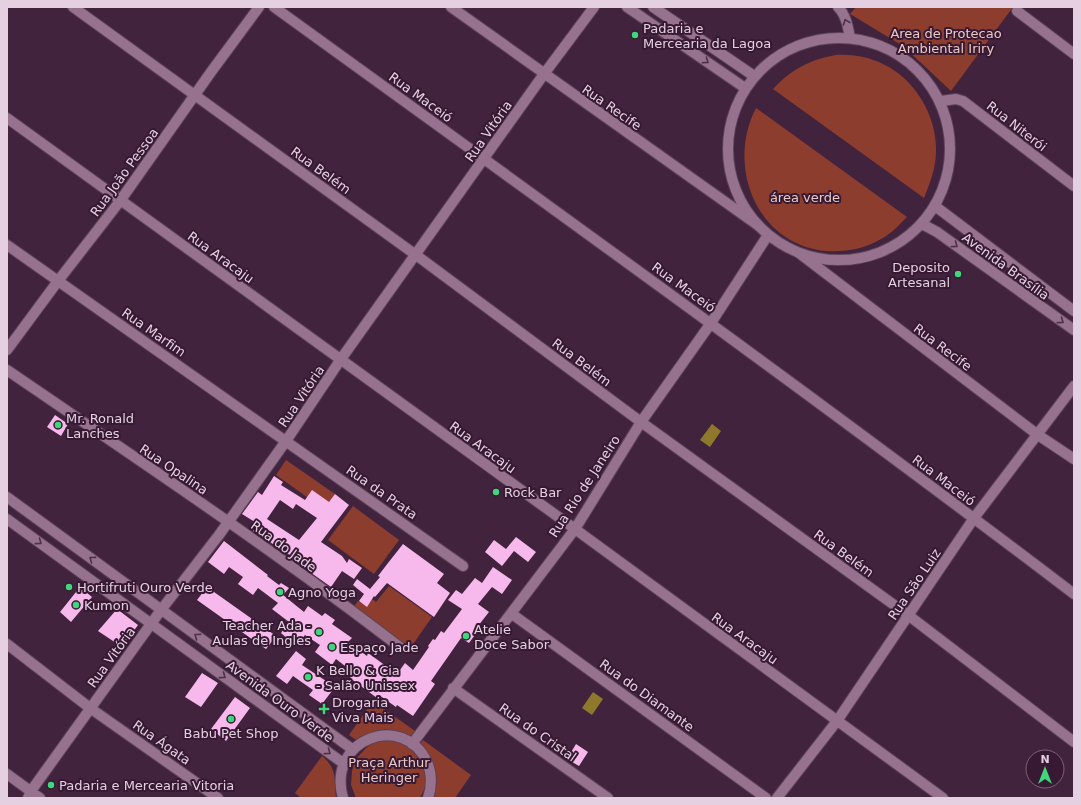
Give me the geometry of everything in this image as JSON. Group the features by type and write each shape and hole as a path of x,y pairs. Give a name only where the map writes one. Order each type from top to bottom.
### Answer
{"street":[{"name":"Rua Belém","path":"73,7 416,255 641,422 908,615 1074,742"},
{"name":"Rua João Pessoa","path":"7,350 120,201 259,7"},
{"name":"Rua Maceió","path":"274,7 711,323 1074,594"},
{"name":"Rua Recife","path":"452,7 759,226"},
{"name":"Rua Vitória","path":"29,795 161,610 228,521 286,440 341,359 544,74 594,7"},
{"path":"628,7 745,88"},
{"path":"653,7 754,76"},
{"path":"838,7 847,23 850,38"},
{"path":"1017,11 1074,54"},
{"path":"823,38 850,38 870,41 889,49 919,70 941,101 948,122 951,144 950,165 945,187 935,206 922,224 902,241 878,253 852,260 825,260 798,253 768,235 759,226 737,196 727,160 730,122 745,88 754,76 774,58 797,45 823,38"},
{"name":"Rua Niterói","path":"941,101 956,99 963,101 1074,186"},
{"name":"Rua Aracaju","path":"7,118 341,359 943,798"},
{"name":"Avenida Brasília","path":"935,206 1074,311"},
{"name":"Avenida Brasília","path":"922,224 937,232 1074,330"},
{"name":"Rua Rio de Janeiro","path":"412,744 575,529 641,422 711,323 768,235"},
{"name":"Rua Marfim","path":"7,245 286,440"},
{"name":"Rua Recife","path":"798,253 1038,435 1074,459"},
{"name":"Rua Opalina","path":"7,370 228,521"},
{"name":"Rua São Luiz","path":"777,798 837,722 974,518 1074,386"},
{"name":"Rua da Prata","path":"286,440 463,566"},
{"name":"Avenida Ouro Verde","path":"7,497 352,749"},
{"name":"Avenida Ouro Verde","path":"7,519 343,763"},
{"name":"Rua do Jade","path":"228,521 401,648"},
{"name":"Rua do Diamante","path":"512,614 766,798"},
{"name":"Rua Ágata","path":"7,644 90,708 218,798"},
{"name":"Rua do Cristal","path":"453,688 608,798"},
{"path":"343,798 340,787 340,775 343,763 352,749 363,741 375,737 388,736 400,738 412,744 422,754 429,766 431,785 428,798"},
{"path":"7,774 29,795 40,798"}],"green space":[{"name":"Area de Protecao Ambiental Iriry","path":"856,7 1013,7 951,91 903,46 850,14"},
{"path":"836,55 860,56 883,64 905,79 922,100 933,125 936,151 934,169 924,198 773,89 787,76 802,66"},
{"name":"área verde","path":"756,108 907,217 885,237 868,245 848,250 826,251 802,245 781,234 765,218 754,199 747,177 744,154 748,131"},
{"path":"286,460 335,494 329,503 307,497 276,475"},
{"path":"353,506 399,540 374,574 328,540"},
{"path":"389,586 432,617 409,650 352,609 358,601 367,606 372,599 376,602"},
{"path":"373,701 415,731 412,736 385,729 356,740 349,735"},
{"path":"423,740 471,775 455,798 433,797 436,781 435,769 430,757 420,744"},
{"name":"Praça Arthur Heringer","path":"376,741 397,741 411,748 423,758 427,783 420,798 356,798 351,785 352,771 355,760 366,748"},
{"path":"322,756 333,770 336,798 301,798 295,793"}],"shaded area":[{"path":"712,424 721,431 710,447 700,440"},
{"path":"593,692 603,699 592,715 582,708"}],"building":[{"name":"Mr. Ronald Lanches","path":"55,415 68,424 61,436 47,427"},
{"path":"274,476 283,482 281,485 305,500 312,490 329,502 335,494 349,505 321,542 342,556 347,563 349,559 362,568 354,579 342,571 331,587 289,557 290,555 253,531 258,524 242,514 258,492 262,495","holes":["280,500 293,509 296,504 317,518 299,540 267,519"]},
{"path":"516,537 536,552 528,562 514,551 502,566 485,552 494,540 506,549"},
{"path":"224,541 279,585 281,583 289,588 283,595 304,612 308,606 322,616 325,613 335,620 332,624 352,638 348,642 367,656 368,653 397,674 405,663 413,670 433,639 435,640 441,631 444,633 462,609 448,600 456,590 462,594 475,578 482,583 493,567 512,580 502,594 492,587 478,604 489,612 478,626 480,628 469,643 461,638 431,681 435,684 413,716 397,705 396,707 379,695 377,698 350,678 354,673 336,659 332,665 315,652 320,645 305,635 296,646 281,633 289,622 272,609 278,603 258,588 253,595 238,584 243,577 229,567 224,574 208,562"},
{"path":"403,544 444,574 437,583 450,593 434,617 387,583 375,597 374,596 367,607 359,601 364,594 353,585 357,579 370,589 380,577 378,576"},
{"name":"Kumon","path":"80,587 92,597 71,622 60,612"},
{"path":"207,587 276,636 266,649 197,600"},
{"path":"117,609 138,625 122,647 98,631"},
{"path":"296,651 306,659 302,665 335,687 322,704 309,695 313,690 293,676 287,684 276,676"},
{"path":"202,673 218,683 201,707 185,697"},
{"name":"Babu Pet Shop","path":"235,697 250,708 226,741 211,729"},
{"path":"576,744 588,752 579,766 567,759"}],"place":[{"name":"Padaria e Mercearia da Lagoa","path":"635,35"},
{"name":"Deposito Artesanal","path":"958,274"},
{"name":"Mr. Ronald Lanches","path":"58,425"},
{"name":"Rock Bar","path":"496,492"},
{"name":"Hortifruti Ouro Verde","path":"69,587"},
{"name":"Agno Yoga","path":"280,592"},
{"name":"Kumon","path":"76,605"},
{"name":"Teacher Ada - Aulas de Ingles","path":"319,632"},
{"name":"Atelie Doce Sabor","path":"466,636"},
{"name":"Espaço Jade","path":"332,647"},
{"name":"K Bello & Cia - Salão Unissex","path":"308,677"},
{"name":"Drogaria Viva Mais","path":"324,709"},
{"name":"Babu Pet Shop","path":"231,719"},
{"name":"Padaria e Mercearia Vitoria","path":"51,785"}]}
